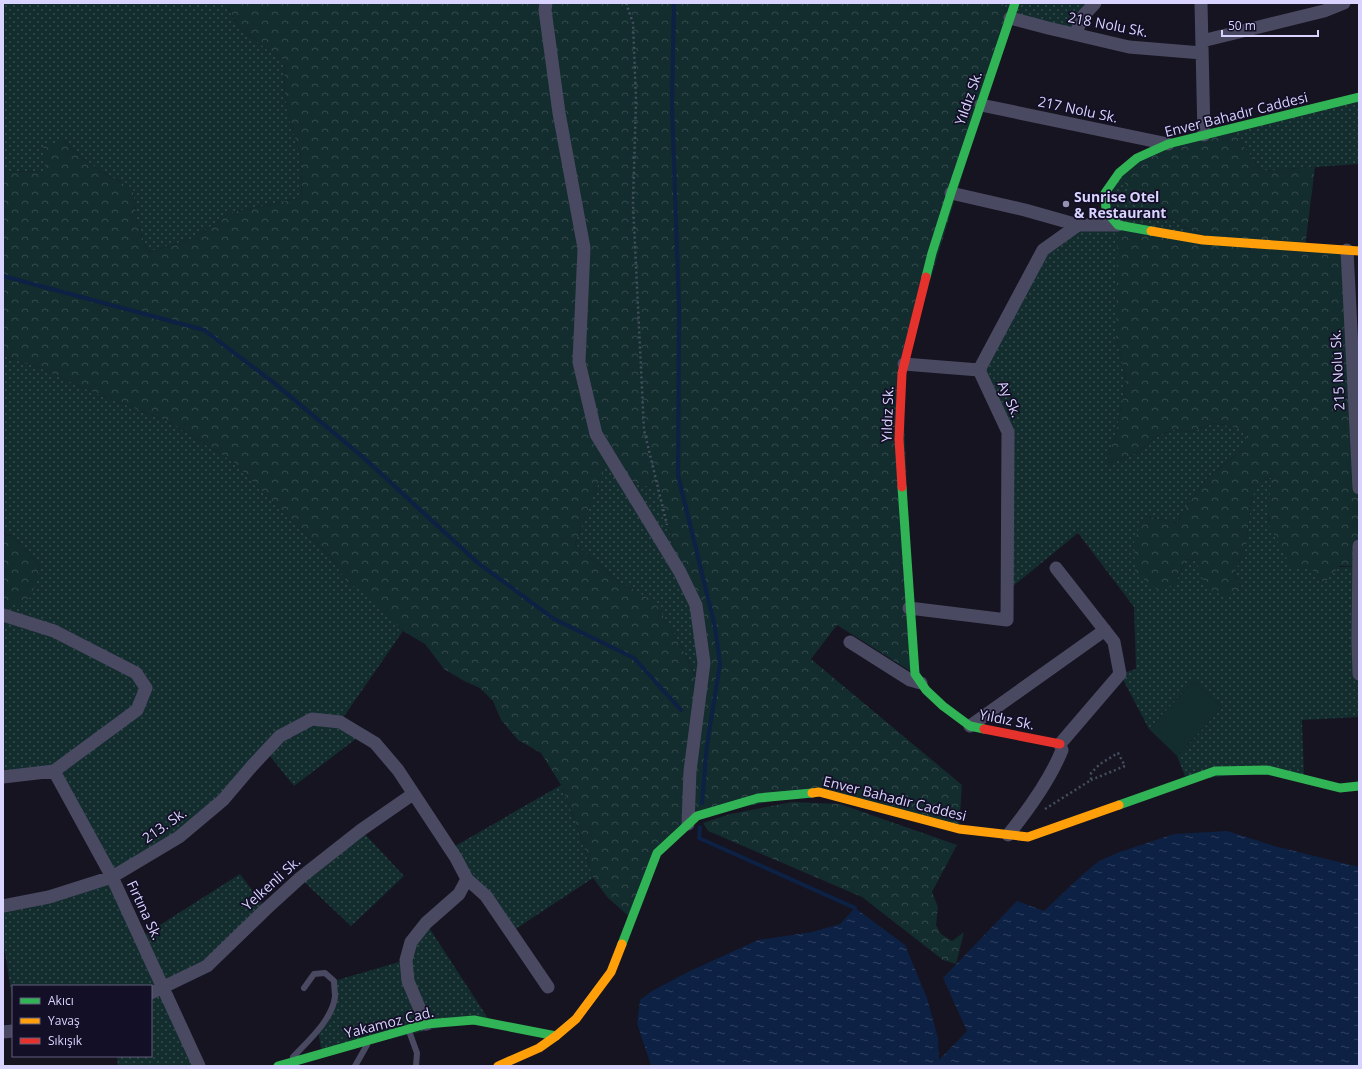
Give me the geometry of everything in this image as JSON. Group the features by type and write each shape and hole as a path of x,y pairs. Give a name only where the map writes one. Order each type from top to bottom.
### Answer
{"main road":[{"name":"Yıldız Sk.","path":"1015,3 932,253 902,373 899,439 909,608 915,674 921,684 943,706 970,726 1060,744"},
{"name":"Enver Bahadır Caddesi","path":"1118,225 1106,211 1105,192 1119,173 1137,158 1168,144 1359,97"},
{"path":"1118,225 1203,240 1353,251"},
{"name":"Enver Bahadır Caddesi","path":"498,1066 539,1048 576,1019 611,972 658,853 691,821 758,798 818,792 959,829 1028,837 1216,771 1267,770 1340,788 1359,786"},
{"name":"Yakamoz Cad.","path":"282,1065 426,1024 474,1020 556,1036"}],"street":[{"path":"546,3 545,10 559,114 584,248 579,362 596,434 680,572 696,605 704,663 690,771 691,821"},
{"path":"1074,34 1084,15 1095,3"},
{"path":"1201,3 1204,135"},
{"name":"218 Nolu Sk.","path":"1010,18 1129,46 1202,47 1324,11 1344,3"},
{"name":"217 Nolu Sk.","path":"981,105 1168,144"},
{"path":"951,193 1026,210 1078,225 1118,225"},
{"path":"904,364 979,370 1043,250 1078,225"},
{"name":"215 Nolu Sk.","path":"1353,251 1359,488"},
{"name":"Ay Sk.","path":"909,608 1007,620 1008,432 979,370"},
{"path":"1359,546 1359,674"},
{"path":"1008,835 1023,816 1056,764 1062,750 1060,744 1120,674 1114,642 1056,568"},
{"path":"3,615 61,634 136,673 146,688 138,710 54,771 3,776"},
{"path":"970,726 1105,630"},
{"path":"850,642 910,680 921,684"},
{"name":"213. Sk.","path":"3,906 49,897 112,877 179,837 223,800 280,736 312,718 340,722 375,743 398,770 413,794"},
{"name":"Fırtına Sk.","path":"54,771 112,877 199,1066"},
{"path":"413,794 456,858 467,879 486,896 548,987"},
{"name":"Yelkenli Sk.","path":"152,993 207,966 266,908 300,878 361,830 413,794"},
{"path":"426,1024 408,981 406,960 411,942 426,923 459,894 467,879"}],"lane":[{"path":"282,1065 318,1031 330,1011 335,997 334,981 325,973 314,974 304,988"},
{"path":"408,1029 417,1053 416,1066"},
{"path":"355,1066 370,1040"}],"path":[{"path":"626,3 633,23 636,100 633,204 644,430 668,526"},
{"path":"1023,816 1042,810 1091,780 1125,766 1118,753 1100,764 1091,773 1091,780"}],"green space":[{"path":"3,3 230,3 228,8 238,26 265,48 284,60 285,97 290,122 302,160 301,198 232,212 194,238 148,252 137,222 133,189 102,172 80,156 63,140 46,172 3,171"},
{"path":"230,3 1003,3 1010,18 902,373 915,674 837,625 811,659 962,785 959,829 819,792 697,816 658,853 632,919 608,898 593,878 581,837 561,785 541,753 518,740 501,720 493,701 480,688 464,681 444,669 425,644 403,631 368,595 347,582 330,556 281,511 235,463 169,422 88,390 40,368 3,356 3,171 46,172 43,147 63,140 80,156 102,172 133,189 137,222 148,252 194,238 232,212 301,198 302,160 290,122 285,97 284,60 265,48 238,26 228,7","holes":["609,456 625,482 658,488 680,572 696,605 700,686 679,642 655,602 618,581 575,544"]},
{"path":"1003,3 1095,3 1075,34 1010,18"},
{"path":"1359,97 1359,164 1261,171 1230,129"},
{"path":"1230,129 1261,171 1315,167 1305,247 1347,250 1359,488 1358,567 1340,566 1324,583 1310,567 1291,567 1268,523 1271,477 1258,483 1251,501 1246,546 1234,574 1242,588 1224,596 1206,588 1196,561 1186,559 1176,582 1161,592 1135,573 1134,541 1144,516 1177,523 1184,510 1208,477 1241,451 1248,434 1235,427 1213,423 1192,432 1173,430 1157,436 1137,453 1105,465 1116,434 1126,380 1116,337 1118,225 1202,239 1176,221 1150,212 1130,193 1119,173 1137,158"},
{"path":"1119,173 1150,212 1176,221 1203,240 1116,337 1126,380 1116,434 1105,465 1137,453 1157,436 1173,430 1192,432 1213,423 1235,427 1249,434 1241,451 1208,477 1184,510 1177,523 1144,516 1176,582 1186,559 1196,561 1242,588 1234,574 1246,546 1251,501 1257,483 1272,477 1268,523 1310,567 1358,567 1359,717 1302,720 1304,779 1267,770 1187,781 1177,756 1222,708 1194,681 1149,729 1120,674 1136,669 1134,607 1078,533 1007,591 1008,432 979,370 1043,250 1078,225 1118,225 1106,211"},
{"path":"3,356 40,368 88,390 169,422 235,463 281,511 330,556 347,582 368,594 403,631 340,722 361,735 294,786 266,751 223,800 113,877 141,937 240,874 266,909 207,966 164,988 199,1066 118,1066 117,1057 152,1057 152,985 12,985 12,998 3,940 3,906 112,877 54,771 3,777 3,608 38,577 39,565 15,538 3,532"},
{"path":"609,455 625,482 658,488 680,572 696,605 701,687 679,642 655,603 618,581 575,544"},
{"path":"3,533 15,538 39,565 38,577 30,598 3,610"},
{"path":"1194,681 1222,708 1177,756 1149,729"},
{"path":"561,785 581,837 593,878 511,932 450,849"},
{"path":"792,802 840,804 957,845 932,892 938,907 936,925 941,934 952,941 964,932 956,964 943,960 862,897 708,831 703,823 730,814"},
{"path":"361,830 404,876 351,926 300,878"},
{"path":"426,923 491,1023 474,1020 322,1054 318,1031 330,1011 334,981 406,960"}],"water":[{"path":"1227,831 1274,846 1359,867 1359,1066 651,1066 637,1024 640,1000 652,991 688,972 758,940 812,932 840,924 855,908 905,945 927,998 938,1038 939,1060 967,1031 943,978 1017,901 1044,911 1099,861 1117,853 1174,834"}],"pier":[{"path":"635,1023 637,1024 651,1066 649,1066"}],"waterway":[{"path":"674,3 672,105 679,310 678,475 715,627 720,664 707,745 702,803"},
{"path":"3,276 204,330 273,382 364,458 478,563 554,619 634,658 681,710"},
{"path":"700,827 699,838 855,908"}],"traffic: fast":[{"path":"926,277 951,193 1015,3"},
{"path":"1151,231 1118,225 1106,211 1105,193 1119,173 1137,158 1168,144 1359,97"},
{"path":"902,487 915,674 926,690 943,706 970,726 984,729"},
{"path":"1119,805 1215,771 1267,770 1340,788 1359,786"},
{"path":"622,944 657,853 697,816 758,798 812,793"},
{"path":"278,1066 426,1024 474,1020 556,1036"}],"traffic: slow":[{"path":"1151,231 1203,240 1359,251"},
{"path":"812,793 819,792 959,829 1028,837 1119,805"},
{"path":"498,1066 539,1048 576,1019 611,972 622,944"}],"traffic: jam":[{"path":"902,487 899,439 902,373 926,277"},
{"path":"984,729 1060,744"}],"place":[{"name":"Sunrise Otel & Restaurant","path":"1066,204"}]}
